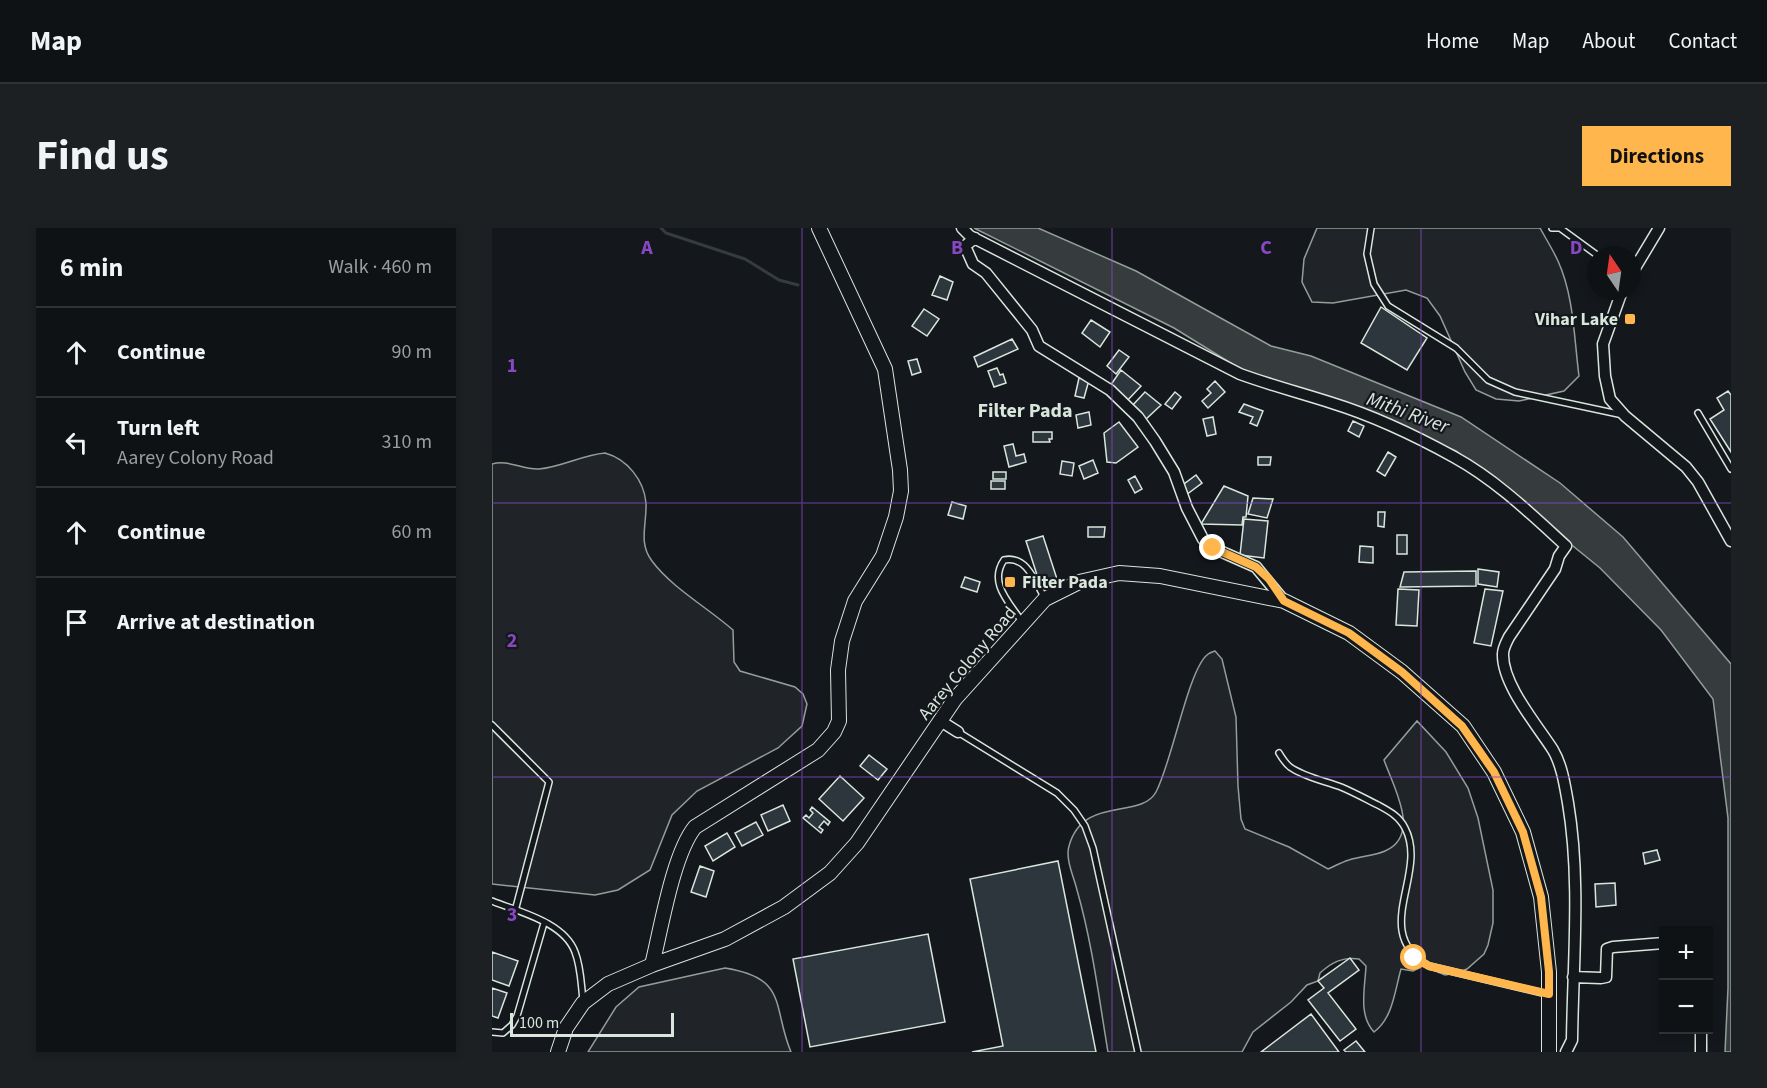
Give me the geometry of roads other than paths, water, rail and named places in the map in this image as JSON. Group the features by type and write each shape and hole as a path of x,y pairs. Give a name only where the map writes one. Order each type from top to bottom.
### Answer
{"main road":[{"path":"652,965 678,861 687,837 695,827 818,750 834,732 839,721 838,669 846,630 855,600 883,556 896,517 901,491 900,470 885,369 819,228"},
{"name":"Aarey Colony Road","path":"558,1052 566,1028 583,1003 608,984 652,965 725,939 784,907 830,873 857,843 955,699 1045,599 1079,582 1119,573 1160,576 1284,601 1349,633 1402,672 1462,726 1487,762 1523,832 1541,897 1549,972 1549,1052"}],"street":[{"path":"962,228 975,238 1240,374 1282,389 1334,403 1383,423 1456,458 1514,498 1566,546 1559,556 1555,569 1504,646 1503,655 1507,673 1519,700 1555,754 1564,783 1572,829 1575,899 1572,1040 1566,1052"},
{"path":"1641,258 1659,228"},
{"path":"975,238 965,246 973,264 986,273 1032,330 1039,346 1110,390 1138,417 1174,472 1187,508 1203,539 1213,548 1256,567 1269,579 1284,601"},
{"path":"1619,300 1604,344 1605,376 1610,399 1625,416 1686,467 1698,482 1731,541"},
{"path":"939,720 958,732"},
{"path":"1573,976 1606,977 1607,949 1659,943"},
{"path":"1701,1034 1701,1052"}],"lane":[{"path":"1371,228 1367,254 1374,284 1388,306 1456,348 1488,380 1515,392 1625,416"},
{"path":"1552,228 1560,228 1587,248"},
{"path":"1698,413 1731,469"},
{"path":"1023,624 998,585 998,568 1004,560 1012,558 1022,562 1045,599"},
{"path":"492,725 549,782 515,911"},
{"path":"958,732 1057,793 1074,810 1085,826 1093,848 1138,1052"},
{"path":"1279,753 1292,768 1394,813 1404,826 1411,852 1400,924 1404,939 1414,958 1429,966 1549,994"},
{"path":"492,901 544,923 567,939 575,952 583,1003"},
{"path":"492,1032 503,1033 512,1025 517,1016 544,923"}],"water":[{"name":"Mithi River","path":"974,228 1038,228 1136,271 1271,346 1311,356 1461,417 1560,483 1623,537 1731,664 1731,1052 1725,1052 1728,988 1728,818 1713,699 1661,630 1600,568 1456,451 1328,397 1242,370 1174,328"}],"waterway":[{"path":"661,228 666,233 745,259 779,280 798,285"}],"place":[{"name":"Vihar Lake","path":"1630,319"},
{"name":"Filter Pada","path":"1010,582"}],"district":[{"name":"Filter Pada","path":"1025,410"}]}
